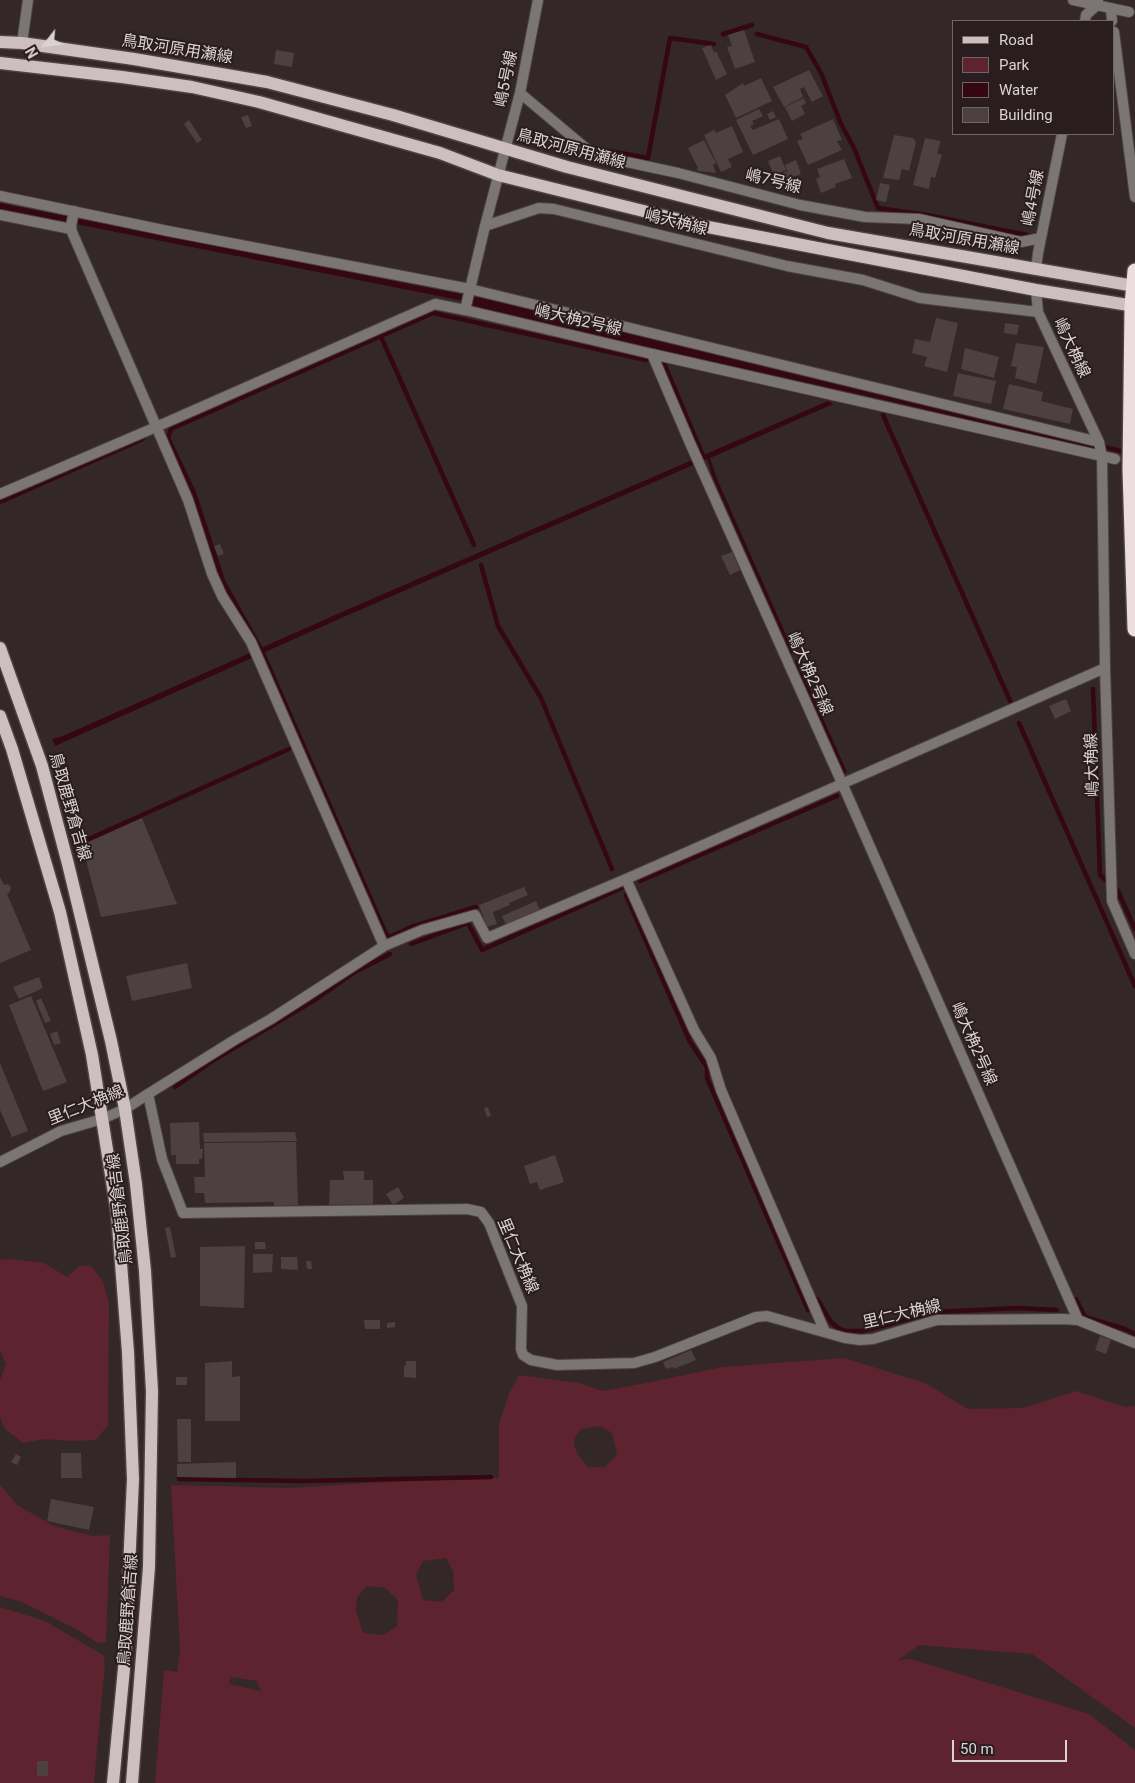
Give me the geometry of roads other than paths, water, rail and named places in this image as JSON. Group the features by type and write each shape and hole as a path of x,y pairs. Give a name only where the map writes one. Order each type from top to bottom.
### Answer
{"highway":[{"path":"1135,281 1130,470 1135,629"}],"main road":[{"name":"鳥取河原用瀬線","path":"0,42 22,43 182,66 267,82 393,115 506,150 828,233 1036,269 1135,281"},
{"path":"0,62 192,87 240,98 708,227 1036,290 1133,306"},
{"name":"鳥取鹿野倉吉線","path":"0,648 42,766 68,864 111,1041 125,1109 136,1184 152,1390 149,1568 132,1783"},
{"name":"鳥取鹿野倉吉線","path":"0,716 12,749 60,912 92,1055 118,1232 128,1352 133,1479 124,1658 113,1783"}],"street":[{"path":"22,43 28,0"},
{"name":"嶋5号線","path":"500,169 520,93 538,0"},
{"path":"1073,0 1097,2 1111,8 1129,12"},
{"path":"1084,20 1086,15 1097,2"},
{"path":"1111,8 1112,20"},
{"path":"1115,40 1135,198"},
{"name":"嶋7号線","path":"520,93 594,155 678,173 800,205 865,217 919,219 1021,242 1041,238"},
{"name":"嶋4号線","path":"1036,269 1062,135"},
{"path":"465,310 500,169"},
{"path":"0,196 168,231 470,289 1099,442"},
{"name":"嶋大桷線","path":"485,226 539,208 554,209 787,266 863,280 920,298 1038,312 1099,442 1102,457 1105,668 1112,901 1135,954"},
{"path":"74,212 71,229 188,500 212,574 222,596 251,642 384,946"},
{"path":"0,215 71,229"},
{"path":"1036,290 1038,312"},
{"name":"嶋大桷2号線","path":"0,494 434,304 652,354 697,461 842,784 1078,1320"},
{"path":"652,354 1115,459"},
{"path":"148,1094 301,1000 384,946 422,930 474,915 487,938 626,879 1105,668"},
{"path":"626,879 694,1030 711,1058 721,1090 825,1332"},
{"name":"里仁大桷線","path":"0,1162 61,1131 102,1119 125,1109 148,1094 162,1159 183,1213 457,1209 480,1212 489,1222 522,1306 521,1349 523,1355 531,1360 556,1365 634,1363 655,1357 762,1316 845,1338 860,1340 874,1339 937,1320 1044,1318 1078,1320 1135,1343"}],"water":[{"path":"0,203 526,307 1135,452 1135,457 1108,450 1095,450 894,402 523,319 473,306 459,300 0,209"},
{"path":"828,401 833,404 710,458 717,479 794,653 791,654 713,478 707,459 339,619 55,746 52,739 63,736 342,612"},
{"path":"797,660 847,772 844,774 794,661"}],"waterway":[{"path":"723,34 752,25"},
{"path":"757,34 806,47 821,73 878,208 927,215 1027,235"},
{"path":"609,151 648,158 670,38 714,44"},
{"path":"476,907 411,927 390,937 386,934 262,651 223,581 194,493 168,438 171,429 433,313 646,360"},
{"path":"382,339 474,545"},
{"path":"664,363 704,458"},
{"path":"883,415 1011,703"},
{"path":"0,502 143,439"},
{"path":"481,565 498,626 541,698 612,869"},
{"path":"1093,689 1100,875 1118,891 1135,929"},
{"path":"1019,723 1135,986"},
{"path":"82,842 289,749"},
{"path":"640,881 837,796"},
{"path":"411,944 468,923 482,950 622,888"},
{"path":"626,895 690,1042 707,1067 707,1078 808,1310"},
{"path":"175,1087 217,1058 315,1000 355,972 390,954"},
{"path":"817,1299 831,1322 838,1328 846,1331 862,1331 935,1312 1018,1308 1057,1310"},
{"path":"1076,1299 1085,1317 1125,1329 1135,1334"},
{"path":"179,1479 303,1481 491,1477"}]}
